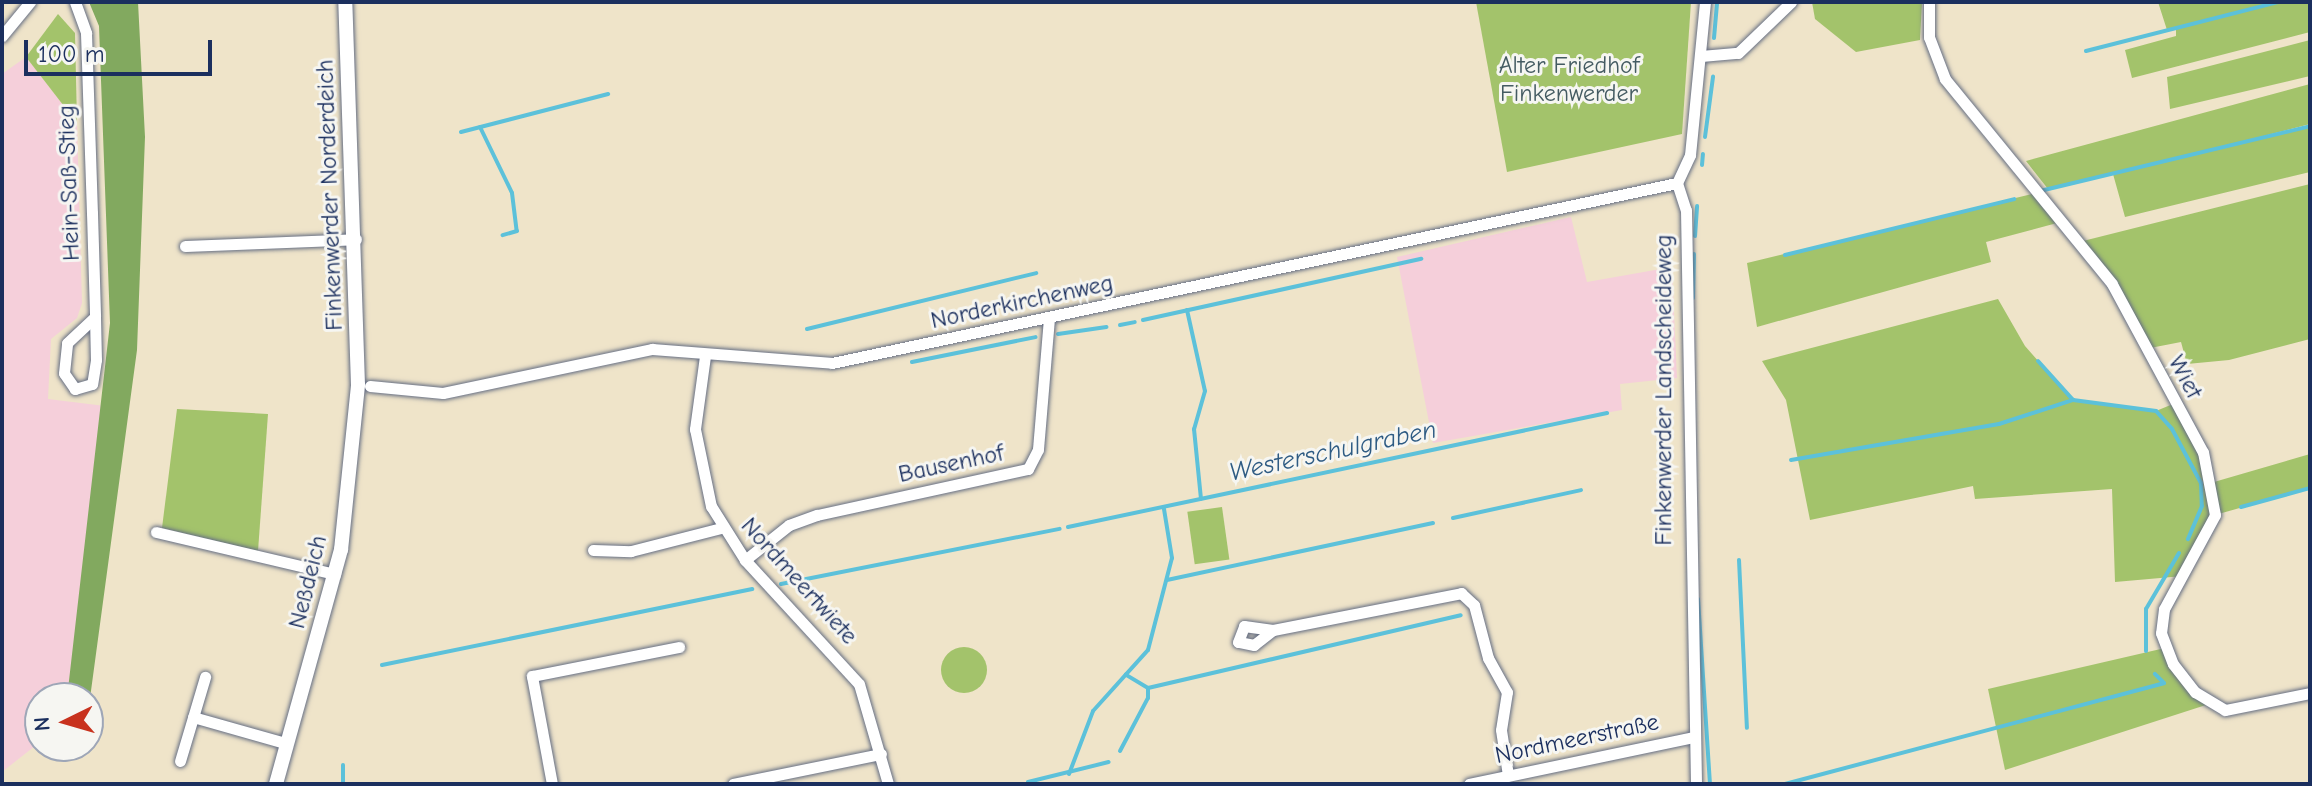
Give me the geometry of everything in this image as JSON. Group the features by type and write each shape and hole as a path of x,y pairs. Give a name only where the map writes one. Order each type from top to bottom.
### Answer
{"street":[{"path":"2,36 30,2"},
{"name":"Hein-Saß-Stieg","path":"75,2 86,33 95,317 94,378 75,389 64,373 67,343 95,317"},
{"name":"Finkenwerder Norderdeich","path":"345,2 364,386"},
{"path":"1677,183 1690,155 1705,2"},
{"path":"1701,56 1738,53 1791,2"},
{"name":"Wiet","path":"1929,2 1929,37 1945,79 2112,284 2203,452 2215,515 2164,609 2161,633 2173,664 2195,692 2225,710 2310,693"},
{"name":"Norderkirchenweg","path":"364,386 443,393 635,351 832,363 1677,183"},
{"name":"Finkenwerder Landscheideweg","path":"1677,183 1686,210 1696,784"},
{"path":"185,246 356,239"},
{"name":"Bausenhof","path":"745,560 789,525 817,515 1028,469 1038,449 1049,319"},
{"name":"Nordmeertwiete","path":"705,356 695,429 721,528 745,560 859,684 888,784"},
{"name":"Neßdeich","path":"276,784 285,743 335,574 364,386"},
{"path":"593,550 631,551 721,528"},
{"path":"156,532 335,574"},
{"path":"1273,630 1452,591 1468,597 1507,692 1501,730 1508,775"},
{"path":"552,784 532,676 679,647"},
{"path":"180,761 205,677"},
{"path":"193,717 285,743"},
{"name":"Nordmeerstraße","path":"1469,784 1694,737"},
{"path":"733,784 881,754"}],"shaded area":[{"path":"26,57 77,123 82,303 77,318 51,339 48,399 105,406 69,682 24,682 24,755 2,772 2,74"},
{"path":"1571,217 1587,282 1672,267 1677,378 1620,384 1622,410 1433,443 1397,257"}],"green space":[{"path":"89,2 138,2 145,137 137,350 92,682 69,682 110,323 99,26"},
{"name":"Alter Friedhof Finkenwerder","path":"1476,2 1691,2 1682,134 1507,172"},
{"path":"1812,2 1922,2 1920,40 1856,52 1815,19"},
{"path":"2158,2 2310,2 2310,32 2132,78 2125,50 2176,36 2176,28 2167,30"},
{"path":"58,14 75,33 77,123 26,57"},
{"path":"2310,40 2310,76 2170,109 2167,77"},
{"path":"2310,84 2310,124 2202,152 2310,126 2310,172 2125,217 2113,174 2048,189 2026,161"},
{"path":"2310,184 2310,339 2229,360 2187,364 2181,342 2145,349 2112,284 2075,243"},
{"path":"2032,194 2057,223 1986,242 1991,262 1757,327 1747,263"},
{"path":"1998,299 2025,346 2073,400 2156,411 2173,404 2214,482 2310,454 2310,488 2215,515 2183,576 2115,582 2112,489 1975,499 1973,486 1810,520 1786,400 1762,361"},
{"path":"177,409 268,414 258,551 162,528"},
{"path":"1222,507 1229,559 1195,564 1187,512"},
{"path":"964,647 980,654 987,670 980,686 964,693 948,686 941,670 948,654"},
{"path":"2165,648 2209,704 2005,770 1988,689"}],"waterway":[{"path":"1714,38 1717,2"},
{"path":"2086,51 2278,2"},
{"path":"1705,137 1713,77"},
{"path":"461,132 608,94"},
{"path":"2040,191 2310,126"},
{"path":"480,127 512,193 517,231 503,235"},
{"path":"1702,165 1703,154"},
{"path":"1785,255 2014,199"},
{"path":"1695,236 1697,206"},
{"path":"1693,298 1694,254"},
{"path":"1143,320 1421,259"},
{"path":"807,329 1036,273"},
{"path":"1187,310 1205,391 1194,429 1201,499"},
{"path":"1120,325 1135,322"},
{"path":"1058,334 1106,327"},
{"path":"912,362 1036,337"},
{"path":"2038,361 2073,400 2156,411 2172,429 2201,483 2202,506 2188,539"},
{"path":"1791,460 1999,424 2073,400"},
{"name":"Westerschulgraben","path":"1068,527 1607,413"},
{"path":"2241,507 2310,488"},
{"path":"1453,518 1581,490"},
{"path":"1069,774 1093,711 1148,650 1172,558 1164,509"},
{"path":"1167,580 1433,523"},
{"name":"Westerschulgraben","path":"781,584 1060,529"},
{"path":"2146,651 2146,609 2179,553"},
{"path":"1739,560 1747,728"},
{"path":"382,665 752,589"},
{"path":"1698,599 1710,784"},
{"path":"1148,688 1461,615"},
{"path":"1785,784 2164,683 2155,674"},
{"path":"1120,751 1148,698 1148,688 1126,675"},
{"path":"1028,782 1109,762"},
{"path":"343,765 343,784"}]}
